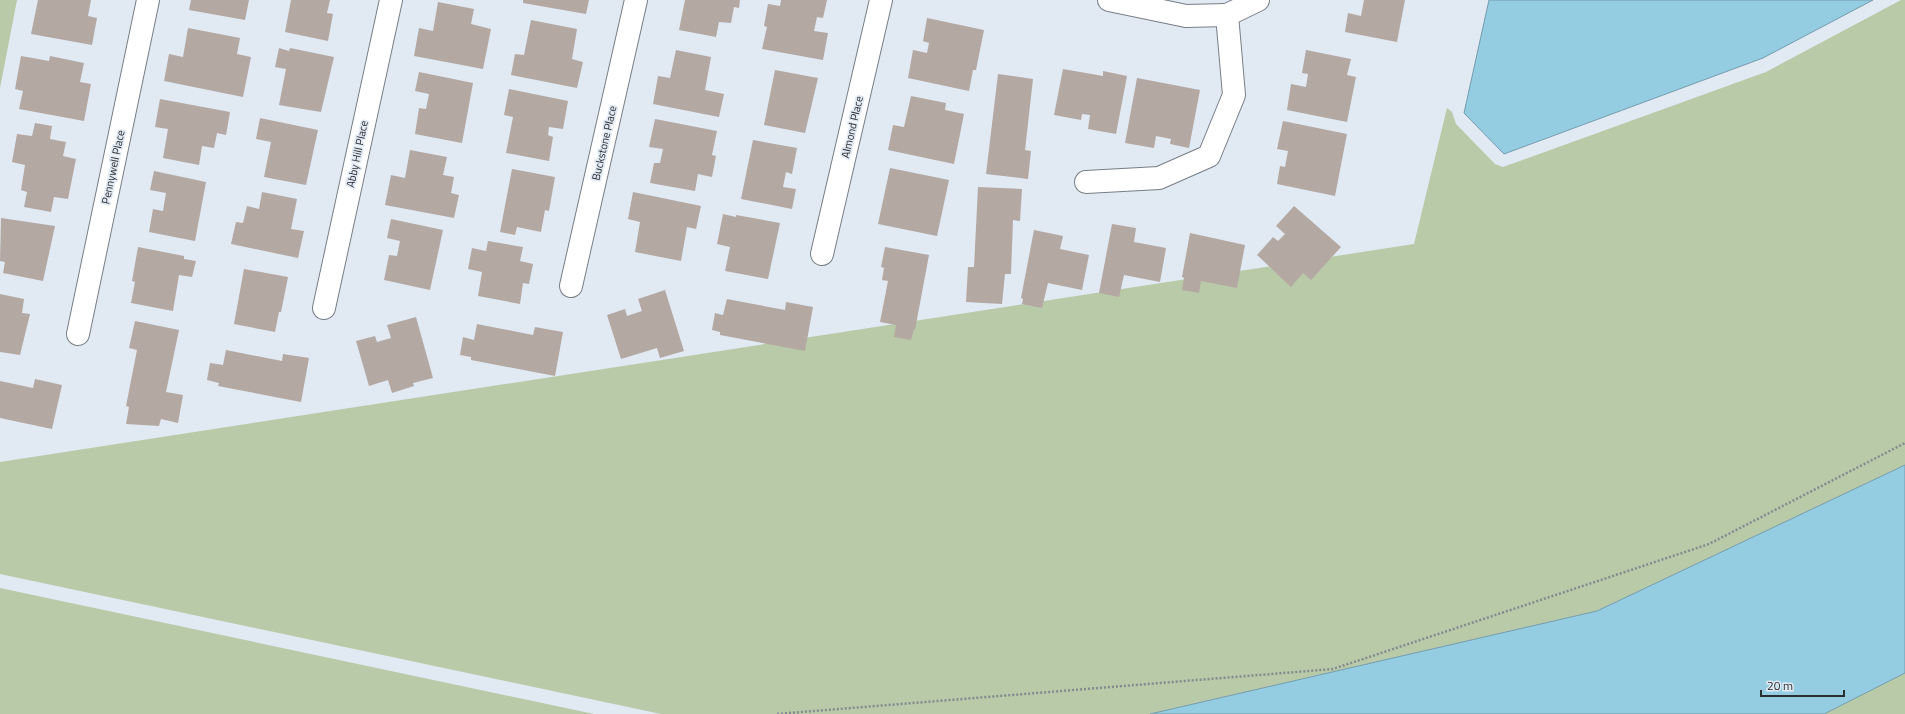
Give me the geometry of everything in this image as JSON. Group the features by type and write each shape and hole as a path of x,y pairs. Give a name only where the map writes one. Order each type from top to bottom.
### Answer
{"street":[{"name":"Pennywell Place","path":"78,334 148,0"},
{"name":"Abby Hill Place","path":"324,308 391,0"},
{"name":"Buckstone Place","path":"571,286 636,0"},
{"name":"Almond Place","path":"822,254 882,0"},
{"path":"1109,0 1186,16 1227,15 1258,0"},
{"path":"1086,182 1159,178 1208,156 1234,95 1227,15"}],"path":[{"path":"777,714 1333,669 1709,544 1905,444"}],"green space":[{"path":"0,0 17,0 0,88"},
{"path":"1901,0 1905,0 1905,465 1597,611 1150,714 661,714 0,574 0,462 1414,244 1447,108 1452,112 1456,124 1495,164 1503,167 1766,72"},
{"path":"0,588 594,714 0,714"},
{"path":"1905,673 1905,714 1824,714"}],"water":[{"path":"1489,0 1873,0 1763,58 1504,154 1464,113"},
{"path":"1905,465 1905,673 1824,714 1150,714 1597,611"}],"building":[{"path":"38,0 91,0 88,16 97,18 92,45 31,34"},
{"path":"191,0 249,0 245,20 189,10"},
{"path":"291,0 330,0 327,13 333,14 328,41 285,32"},
{"path":"523,0 589,0 586,14 523,3"},
{"path":"685,0 740,0 739,8 734,7 731,23 719,22 716,37 679,30"},
{"path":"781,0 827,0 823,18 817,17 814,31 828,33 823,60 762,49 767,27 764,26 768,4 780,6"},
{"path":"1364,0 1405,0 1397,42 1345,32 1348,13 1361,16"},
{"path":"438,2 474,9 471,24 491,29 483,69 414,56 419,28 433,31"},
{"path":"927,18 984,30 976,70 973,70 969,91 908,78 913,50 927,53 929,43 923,41"},
{"path":"531,20 577,29 572,59 583,62 577,88 511,75 515,54 524,55"},
{"path":"188,28 240,38 237,54 251,57 243,97 164,81 169,54 183,57"},
{"path":"279,48 289,51 290,48 334,57 321,112 279,105 286,69 275,67"},
{"path":"676,50 711,57 705,90 724,94 719,117 653,104 658,76 670,78"},
{"path":"1306,50 1351,59 1347,75 1356,77 1347,122 1287,110 1291,84 1306,87 1308,74 1302,73"},
{"path":"21,56 49,61 50,56 84,63 80,82 91,84 84,121 19,109 23,91 15,89"},
{"path":"1063,69 1103,76 1103,71 1127,76 1116,134 1088,129 1090,115 1082,114 1081,120 1054,115"},
{"path":"775,70 818,78 805,133 764,125"},
{"path":"419,72 473,83 462,143 415,134 419,108 426,109 429,94 415,91"},
{"path":"998,74 1033,79 1025,150 1031,151 1028,179 986,174"},
{"path":"1137,78 1200,90 1189,148 1170,144 1171,139 1156,136 1154,148 1125,143"},
{"path":"509,89 568,101 563,129 549,127 548,135 553,137 549,161 506,153 513,117 504,115"},
{"path":"911,96 946,103 945,110 964,114 954,164 888,150 893,125 904,127"},
{"path":"160,99 230,112 226,135 217,133 214,148 202,146 199,165 163,158 168,129 155,127"},
{"path":"260,118 318,130 306,185 264,177 271,142 256,139"},
{"path":"655,119 717,131 712,155 716,156 712,177 698,174 695,191 650,183 654,163 660,163 663,149 649,147"},
{"path":"1283,121 1347,134 1335,196 1277,184 1280,166 1285,167 1288,151 1277,149"},
{"path":"35,123 52,126 50,139 66,142 63,156 76,159 68,199 54,197 51,212 24,207 27,192 21,190 25,165 12,162 17,134 32,136"},
{"path":"753,140 797,148 792,174 786,172 783,187 796,189 792,209 741,199"},
{"path":"410,150 447,157 443,175 454,177 451,193 459,195 454,218 385,205 391,175 405,178"},
{"path":"890,168 949,180 937,236 878,224"},
{"path":"512,169 555,177 549,211 545,210 541,232 517,227 515,235 500,232"},
{"path":"154,171 206,182 195,241 149,232 153,209 163,211 166,193 150,190"},
{"path":"978,187 1022,189 1020,221 1013,220 1011,274 1005,274 1002,304 966,302 968,267 974,267"},
{"path":"262,192 297,199 291,229 304,231 298,258 231,244 236,222 243,223 247,206 259,209"},
{"path":"633,192 701,206 696,229 687,227 681,261 635,252 640,222 628,219"},
{"path":"1294,206 1341,247 1311,280 1303,273 1291,287 1257,255 1273,237 1278,241 1285,234 1276,226"},
{"path":"723,214 780,223 768,279 725,271 730,247 717,244"},
{"path":"1,218 55,226 43,281 3,273 5,262 0,261"},
{"path":"391,219 443,230 430,290 384,280 389,255 397,256 400,241 387,238"},
{"path":"1112,224 1136,228 1134,242 1166,248 1160,282 1124,275 1119,297 1099,293"},
{"path":"1034,230 1063,236 1060,249 1089,255 1082,290 1048,283 1042,308 1022,304 1023,299 1021,298"},
{"path":"1190,233 1245,245 1237,288 1201,281 1199,293 1182,290 1184,278 1182,277"},
{"path":"488,241 523,247 520,261 533,264 529,284 523,283 520,304 478,296 482,272 468,269 472,248 486,251"},
{"path":"138,247 184,256 184,259 196,261 192,277 179,275 173,311 131,303 135,282 132,281"},
{"path":"885,247 929,255 915,330 914,329 911,340 894,337 896,325 880,322 888,281 882,280 884,268 881,267"},
{"path":"244,269 288,277 281,312 279,312 275,332 234,324"},
{"path":"665,290 684,351 660,358 657,348 621,359 607,315 625,309 627,316 642,311 638,299"},
{"path":"0,294 24,299 22,313 30,314 20,355 0,352"},
{"path":"727,299 785,310 786,302 813,307 805,351 720,335 720,332 712,330 715,313 723,315"},
{"path":"416,317 433,378 413,383 414,386 392,393 388,380 369,386 356,341 375,336 377,342 391,338 387,325"},
{"path":"135,321 179,330 166,392 183,395 178,423 161,419 159,426 126,424 129,407 126,406 137,350 129,348"},
{"path":"477,324 533,335 535,327 563,332 555,376 471,360 471,357 460,355 463,337 474,340"},
{"path":"226,350 282,361 283,354 309,358 301,402 218,386 219,383 207,380 210,363 223,365"},
{"path":"35,379 62,385 52,429 0,418 0,381 33,388"}]}
